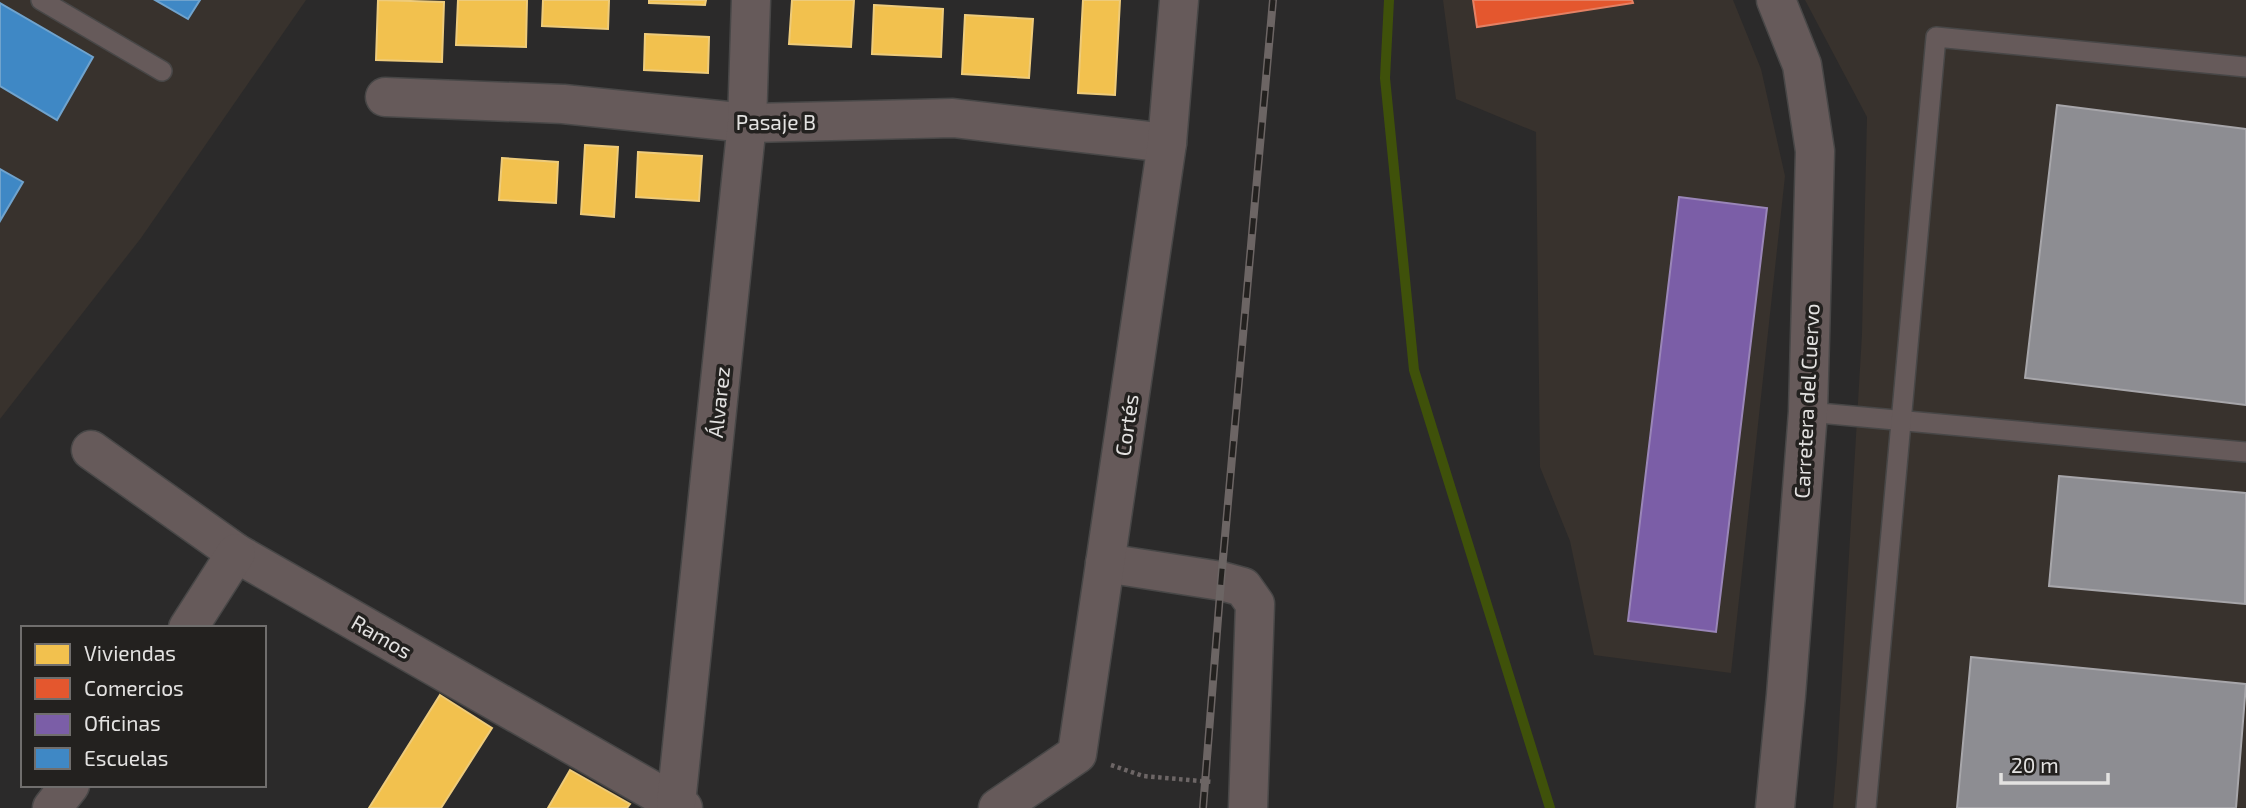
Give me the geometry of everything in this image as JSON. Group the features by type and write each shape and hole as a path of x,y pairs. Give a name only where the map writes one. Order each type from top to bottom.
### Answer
{"street":[{"name":"Álvarez","path":"679,805 747,123 751,0"},
{"name":"Cortés","path":"1077,754 1167,143 1179,0"},
{"name":"Carretera del Cuervo","path":"1775,808 1808,412 1815,151 1802,65 1776,0"},
{"name":"Pasaje B","path":"385,97 563,104 747,123 953,118 1167,143"},
{"name":"Ramos","path":"91,450 236,553 679,805"},
{"path":"189,626 236,553"},
{"path":"1105,563 1221,581 1243,587 1255,604 1249,797"},
{"path":"998,808 1077,754"},
{"path":"52,808 68,787"}],"lane":[{"path":"41,0 162,71"},
{"path":"1866,808 1936,37 2246,67"},
{"path":"1808,412 2246,452"}],"path":[{"path":"1077,754 1143,776 1249,797"}],"shaded area":[{"path":"0,0 306,0 141,238 0,419"},
{"path":"1443,0 1733,0 1761,69 1785,176 1731,673 1594,655 1570,541 1540,467 1536,132 1456,99"},
{"path":"1805,0 2246,0 2246,808 1833,808 1862,334 1867,117"}],"building: Viviendas":[{"path":"378,0 444,2 442,62 376,60"},
{"path":"458,0 527,0 526,47 456,45"},
{"path":"543,0 609,0 608,29 542,26"},
{"path":"649,0 706,0 705,5 649,3"},
{"path":"792,0 854,0 851,47 789,44"},
{"path":"1083,0 1120,0 1115,95 1078,93"},
{"path":"874,5 943,9 941,57 872,54"},
{"path":"965,15 1033,19 1029,78 962,74"},
{"path":"645,34 709,37 708,73 644,70"},
{"path":"585,145 618,147 614,217 581,214"},
{"path":"638,152 702,156 699,201 636,197"},
{"path":"502,158 558,162 556,203 499,200"},
{"path":"440,695 492,728 441,808 369,808"},
{"path":"570,770 630,804 627,808 548,808"}],"building: Comercios":[{"path":"1473,0 1632,0 1633,3 1477,27"}],"building: Oficinas":[{"path":"1679,197 1767,208 1716,632 1628,621"}],"building: Escuelas":[{"path":"155,0 200,0 188,19"},
{"path":"0,3 93,57 57,120 0,86"},
{"path":"0,169 23,182 0,221"}],"building: Industria":[{"path":"2057,105 2246,129 2246,405 2025,378"},
{"path":"2059,476 2246,493 2245,604 2049,586"},
{"path":"1971,657 2246,684 2236,808 1957,808"}],"waterway":[{"path":"1389,0 1385,78 1414,370 1550,808"}],"railway":[{"path":"1203,808 1273,0"}]}
